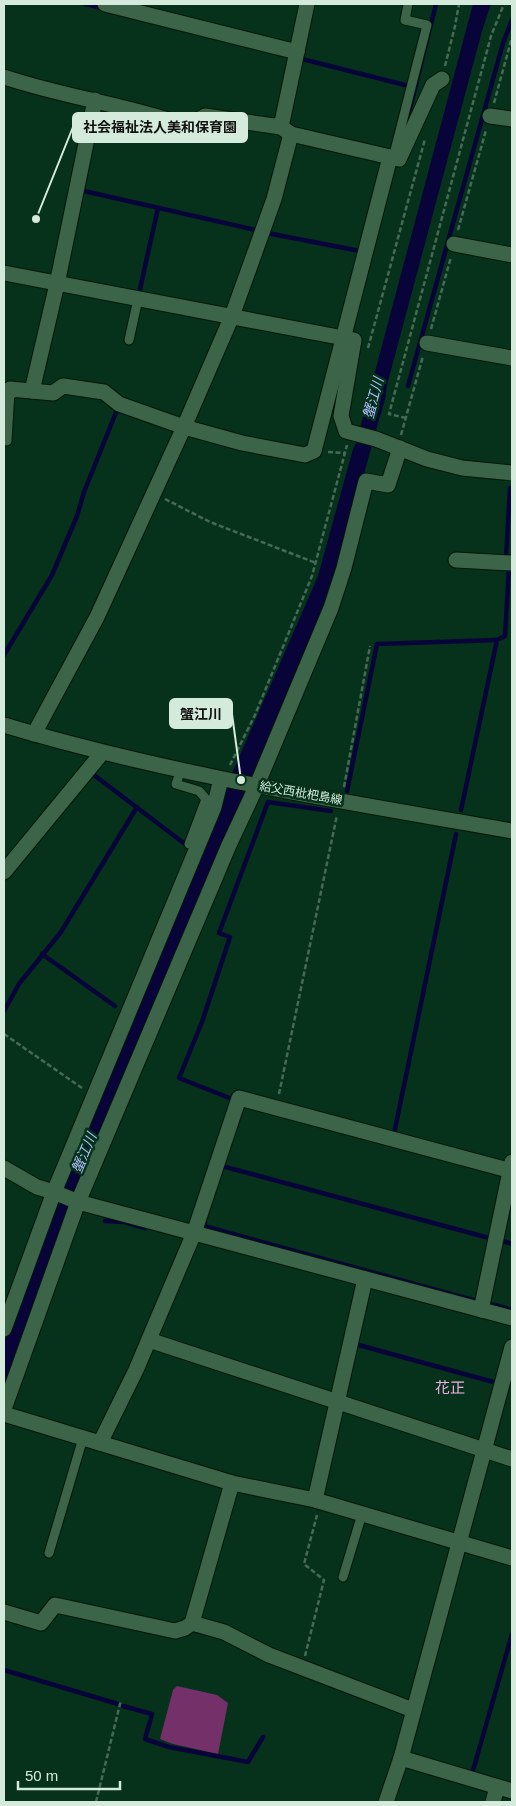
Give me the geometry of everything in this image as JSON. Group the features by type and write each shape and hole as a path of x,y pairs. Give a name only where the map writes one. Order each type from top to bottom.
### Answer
{"street":[{"path":"105,4 297,52"},
{"path":"34,734 97,617 184,427 232,316 274,199 297,52 307,4"},
{"path":"4,77 30,86 152,114 187,126 205,116 286,131 399,159 433,85 442,79"},
{"path":"32,391 57,284 95,100"},
{"path":"490,116 512,119"},
{"path":"7,391 10,389 53,393 63,386 104,392 119,404 184,427 242,443 305,455 314,451 391,157"},
{"path":"454,244 512,255"},
{"path":"4,273 354,340 342,416 346,431 376,438 427,459 462,468 512,473"},
{"path":"427,343 512,358"},
{"path":"4,1409 78,1202 229,845 257,786 332,608 366,481 388,485 400,448"},
{"path":"456,560 512,563"},
{"name":"給父西枇杷島線","path":"4,725 102,753 221,779 512,831"},
{"path":"4,872 102,753"},
{"path":"4,1329 54,1192 214,807 221,779"},
{"path":"100,1443 136,1370 194,1233 240,1098 512,1167 481,1310"},
{"path":"4,1168 37,1187 78,1202 512,1318"},
{"path":"318,1501 337,1402 365,1279"},
{"path":"149,1340 512,1459"},
{"path":"386,1802 401,1758 461,1542 512,1347"},
{"path":"4,1414 232,1483 318,1501 512,1558"},
{"path":"4,1612 41,1623 55,1605 175,1631 185,1628 192,1623 232,1483"},
{"path":"192,1623 224,1632 270,1654 413,1710"},
{"path":"401,1758 512,1791"},
{"path":"493,1802 497,1787"}],"lane":[{"path":"391,157 427,25 405,20 408,4"},
{"path":"129,340 138,299"},
{"path":"7,391 7,441"},
{"path":"181,770 176,784 199,791 206,799 189,844"},
{"path":"49,1553 83,1438"},
{"path":"343,1577 362,1514"}],"path":[{"path":"442,79 459,4"},
{"path":"406,418 389,414 491,36 504,4"},
{"path":"366,355 426,136"},
{"path":"221,779 241,745 255,715 312,576 352,433"},
{"path":"314,451 346,453"},
{"path":"153,493 210,522 316,563"},
{"path":"276,1107 341,800 370,646"},
{"path":"4,1034 94,1096"},
{"path":"302,1667 324,1580 304,1564 318,1501"},
{"path":"96,1802 121,1700"}],"shaded area":[{"path":"177,1686 217,1695 228,1703 218,1754 173,1744 160,1739 173,1690"}],"water":[{"path":"473,4 491,4 482,31 387,385 385,400 338,569 324,607 73,1195 4,1388 4,1342 55,1199 185,892 230,778 318,576 356,443"}],"waterway":[{"path":"85,4 103,8"},
{"path":"409,113 436,4"},
{"path":"408,386 503,43 512,20"},
{"path":"302,59 405,85"},
{"path":"84,191 256,230"},
{"path":"140,289 158,208"},
{"path":"267,233 360,251"},
{"path":"4,655 52,575 77,516 84,492 117,410 119,411"},
{"path":"506,558 510,488"},
{"path":"461,810 497,640 505,636 509,568"},
{"path":"347,791 377,644 497,640"},
{"path":"94,775 185,844"},
{"path":"232,1099 179,1078 202,1022 230,937 219,933 268,802 331,811"},
{"path":"4,1011 19,984 61,932 137,807"},
{"path":"395,1129 456,834"},
{"path":"42,954 115,1006"},
{"path":"222,1166 489,1238"},
{"path":"105,1221 124,1222 145,1228"},
{"path":"205,1222 204,1226 473,1300"},
{"path":"503,1241 512,1244"},
{"path":"491,1304 512,1310"},
{"path":"355,1344 497,1383"},
{"path":"471,1774 512,1634"},
{"path":"4,1670 118,1704"},
{"path":"123,1706 152,1714 145,1739 169,1747 248,1762 263,1737"}],"place":[{"name":"社会福祉法人美和保育園","path":"36,219"},
{"name":"蟹江川","path":"241,780"}],"district":[{"name":"花正","path":"450,1387"}]}
